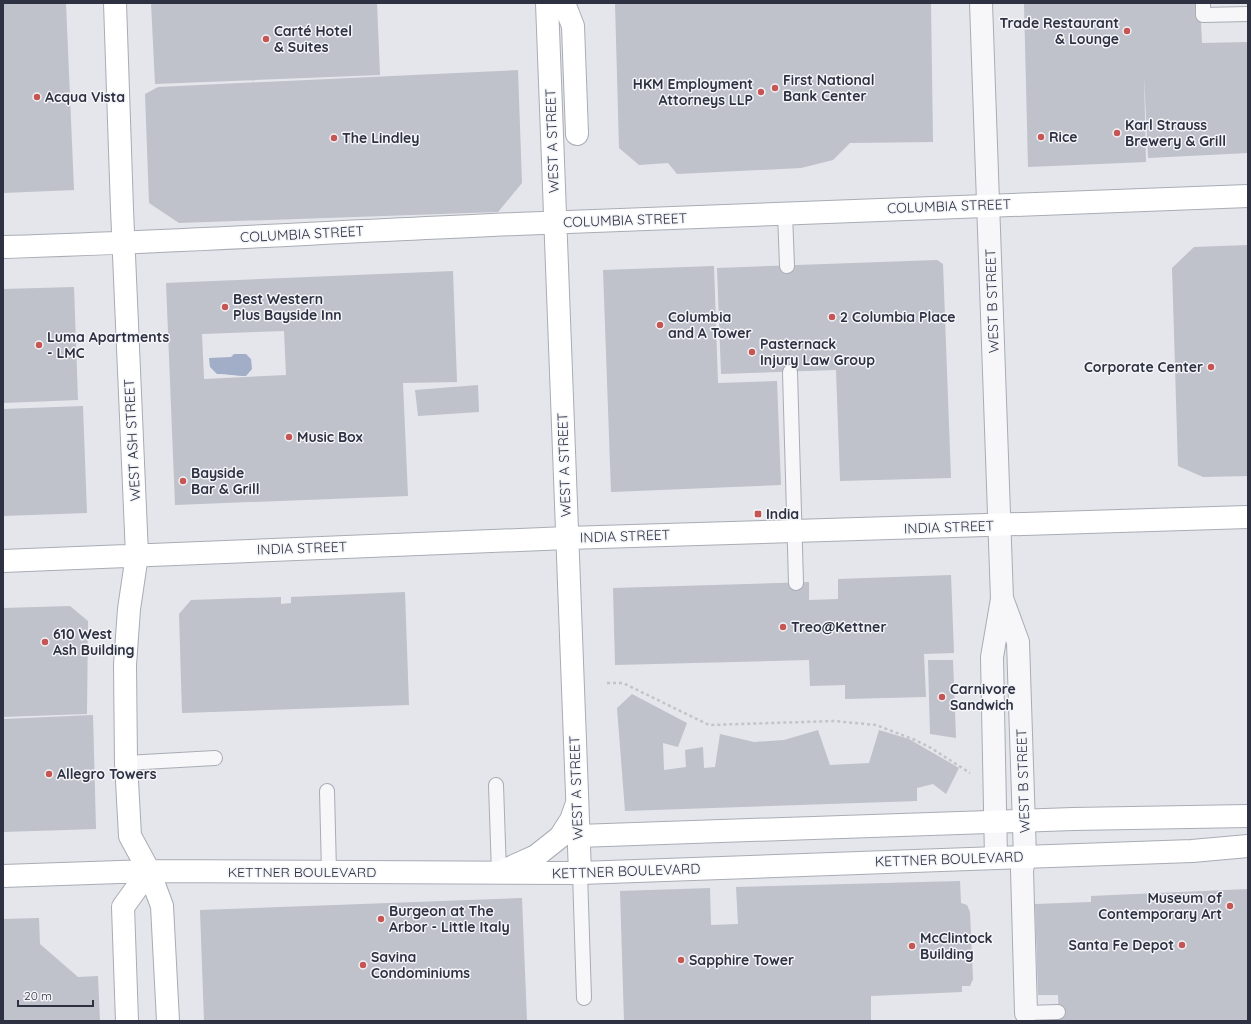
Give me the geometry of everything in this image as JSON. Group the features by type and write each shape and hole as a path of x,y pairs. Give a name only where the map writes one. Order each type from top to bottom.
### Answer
{"main road":[{"name":"WEST ASH STREET","path":"114,3 138,555 129,609 125,665 126,763 130,836 149,871 162,906 168,1021"},
{"name":"WEST A STREET","path":"547,3 580,874"},
{"path":"564,3 573,26 577,134"},
{"name":"COLUMBIA STREET","path":"3,247 124,243 555,222 988,204 1248,196"},
{"name":"INDIA STREET","path":"3,561 567,538 1248,518"},
{"path":"499,873 536,856 560,837 571,820 577,802"},
{"path":"578,836 1024,820 1248,816"},
{"name":"KETTNER BOULEVARD","path":"3,876 149,871 580,874 1025,856 1192,851 1248,846"},
{"path":"127,1021 123,907 149,871"}],"street":[{"name":"WEST B STREET","path":"981,3 1002,599 992,657 996,858"},
{"name":"WEST B STREET","path":"1002,599 1018,642 1025,856 1022,870 1026,1013"}],"lane":[{"path":"1203,3 1203,15 1248,14"},
{"path":"785,213 786,266"},
{"path":"790,372 796,583"},
{"path":"126,763 215,758"},
{"path":"496,785 499,873"},
{"path":"327,791 329,872"},
{"name":"WEST A STREET","path":"580,874 584,998"},
{"path":"1026,1013 1058,1012"}],"path":[{"path":"607,683 623,683 709,725 834,721 876,725 920,743 970,773"}],"water":[{"path":"234,354 246,354 251,359 252,369 246,376 217,374 210,367 209,358 231,357"}],"building":[{"name":"Acqua Vista","path":"3,3 66,3 74,190 3,193"},
{"name":"Carté Hotel & Suites","path":"151,3 377,3 380,75 155,84"},
{"name":"First National Bank Center","path":"615,3 931,3 933,142 850,143 833,160 801,168 677,174 668,163 639,165 619,148"},
{"path":"1024,3 1200,3 1202,43 1248,42 1248,153 1148,158 1144,75 1146,162 1028,167"},
{"name":"The Lindley","path":"518,70 522,183 498,212 179,223 149,203 145,94 158,87"},
{"name":"Corporate Center","path":"1248,245 1248,476 1203,477 1178,466 1172,268 1194,247"},
{"name":"2 Columbia Place","path":"937,260 943,264 951,478 840,481 836,370 721,374 717,268"},
{"name":"Columbia and A Tower","path":"714,266 718,383 777,381 781,485 611,492 603,270"},
{"path":"453,271 457,382 403,383 408,496 175,505 166,283","holes":["284,331 286,375 204,379 202,334"]},
{"name":"Luma Apartments - LMC","path":"74,287 78,400 3,403 3,289"},
{"path":"478,385 479,412 418,416 415,390"},
{"path":"83,406 87,513 3,516 3,409"},
{"name":"Treo@Kettner","path":"951,575 954,653 924,654 926,697 845,699 845,685 810,686 809,660 615,665 613,588 809,582 809,600 838,599 838,579"},
{"path":"405,592 409,705 182,713 179,614 191,600 281,597 281,604 291,603 291,597"},
{"name":"610 West Ash Building","path":"70,606 88,621 87,714 3,717 3,608"},
{"name":"Carnivore Sandwich","path":"928,660 953,660 956,738 930,734"},
{"path":"632,694 687,723 678,747 663,743 664,770 686,767 685,750 703,747 704,768 715,767 720,734 754,742 784,740 818,730 830,765 869,763 879,730 909,739 959,768 946,794 933,784 917,788 917,801 625,811 617,708"},
{"name":"Allegro Towers","path":"93,715 96,829 3,832 3,719"},
{"path":"960,881 961,903 967,905 970,912 973,979 970,986 962,986 962,992 871,996 871,1021 624,1021 620,891 710,888 711,925 738,924 736,887"},
{"name":"Santa Fe Depot","path":"1248,889 1248,1021 1059,1021 1058,995 1038,995 1035,904 1091,902 1091,896"},
{"name":"Savina Condominiums","path":"522,898 527,1021 204,1021 200,910"},
{"path":"39,918 40,944 78,977 98,976 100,1021 3,1021 3,919"}],"place":[{"name":"Trade Restaurant & Lounge","path":"1127,31"},
{"name":"Carté Hotel & Suites","path":"266,39"},
{"name":"First National Bank Center","path":"775,88"},
{"name":"HKM Employment Attorneys LLP","path":"761,92"},
{"name":"Acqua Vista","path":"37,97"},
{"name":"Karl Strauss Brewery & Grill","path":"1117,133"},
{"name":"Rice","path":"1041,137"},
{"name":"The Lindley","path":"334,138"},
{"name":"Best Western Plus Bayside Inn","path":"225,307"},
{"name":"2 Columbia Place","path":"832,317"},
{"name":"Columbia and A Tower","path":"660,325"},
{"name":"Luma Apartments - LMC","path":"39,345"},
{"name":"Pasternack Injury Law Group","path":"752,352"},
{"name":"Corporate Center","path":"1211,367"},
{"name":"Music Box","path":"289,437"},
{"name":"Bayside Bar & Grill","path":"183,481"},
{"name":"India","path":"758,514"},
{"name":"Treo@Kettner","path":"783,627"},
{"name":"610 West Ash Building","path":"45,642"},
{"name":"Carnivore Sandwich","path":"942,697"},
{"name":"Allegro Towers","path":"49,774"},
{"name":"Museum of Contemporary Art","path":"1230,906"},
{"name":"Burgeon at The Arbor - Little Italy","path":"381,919"},
{"name":"Santa Fe Depot","path":"1182,945"},
{"name":"McClintock Building","path":"912,946"},
{"name":"Sapphire Tower","path":"681,960"},
{"name":"Savina Condominiums","path":"363,965"}]}
